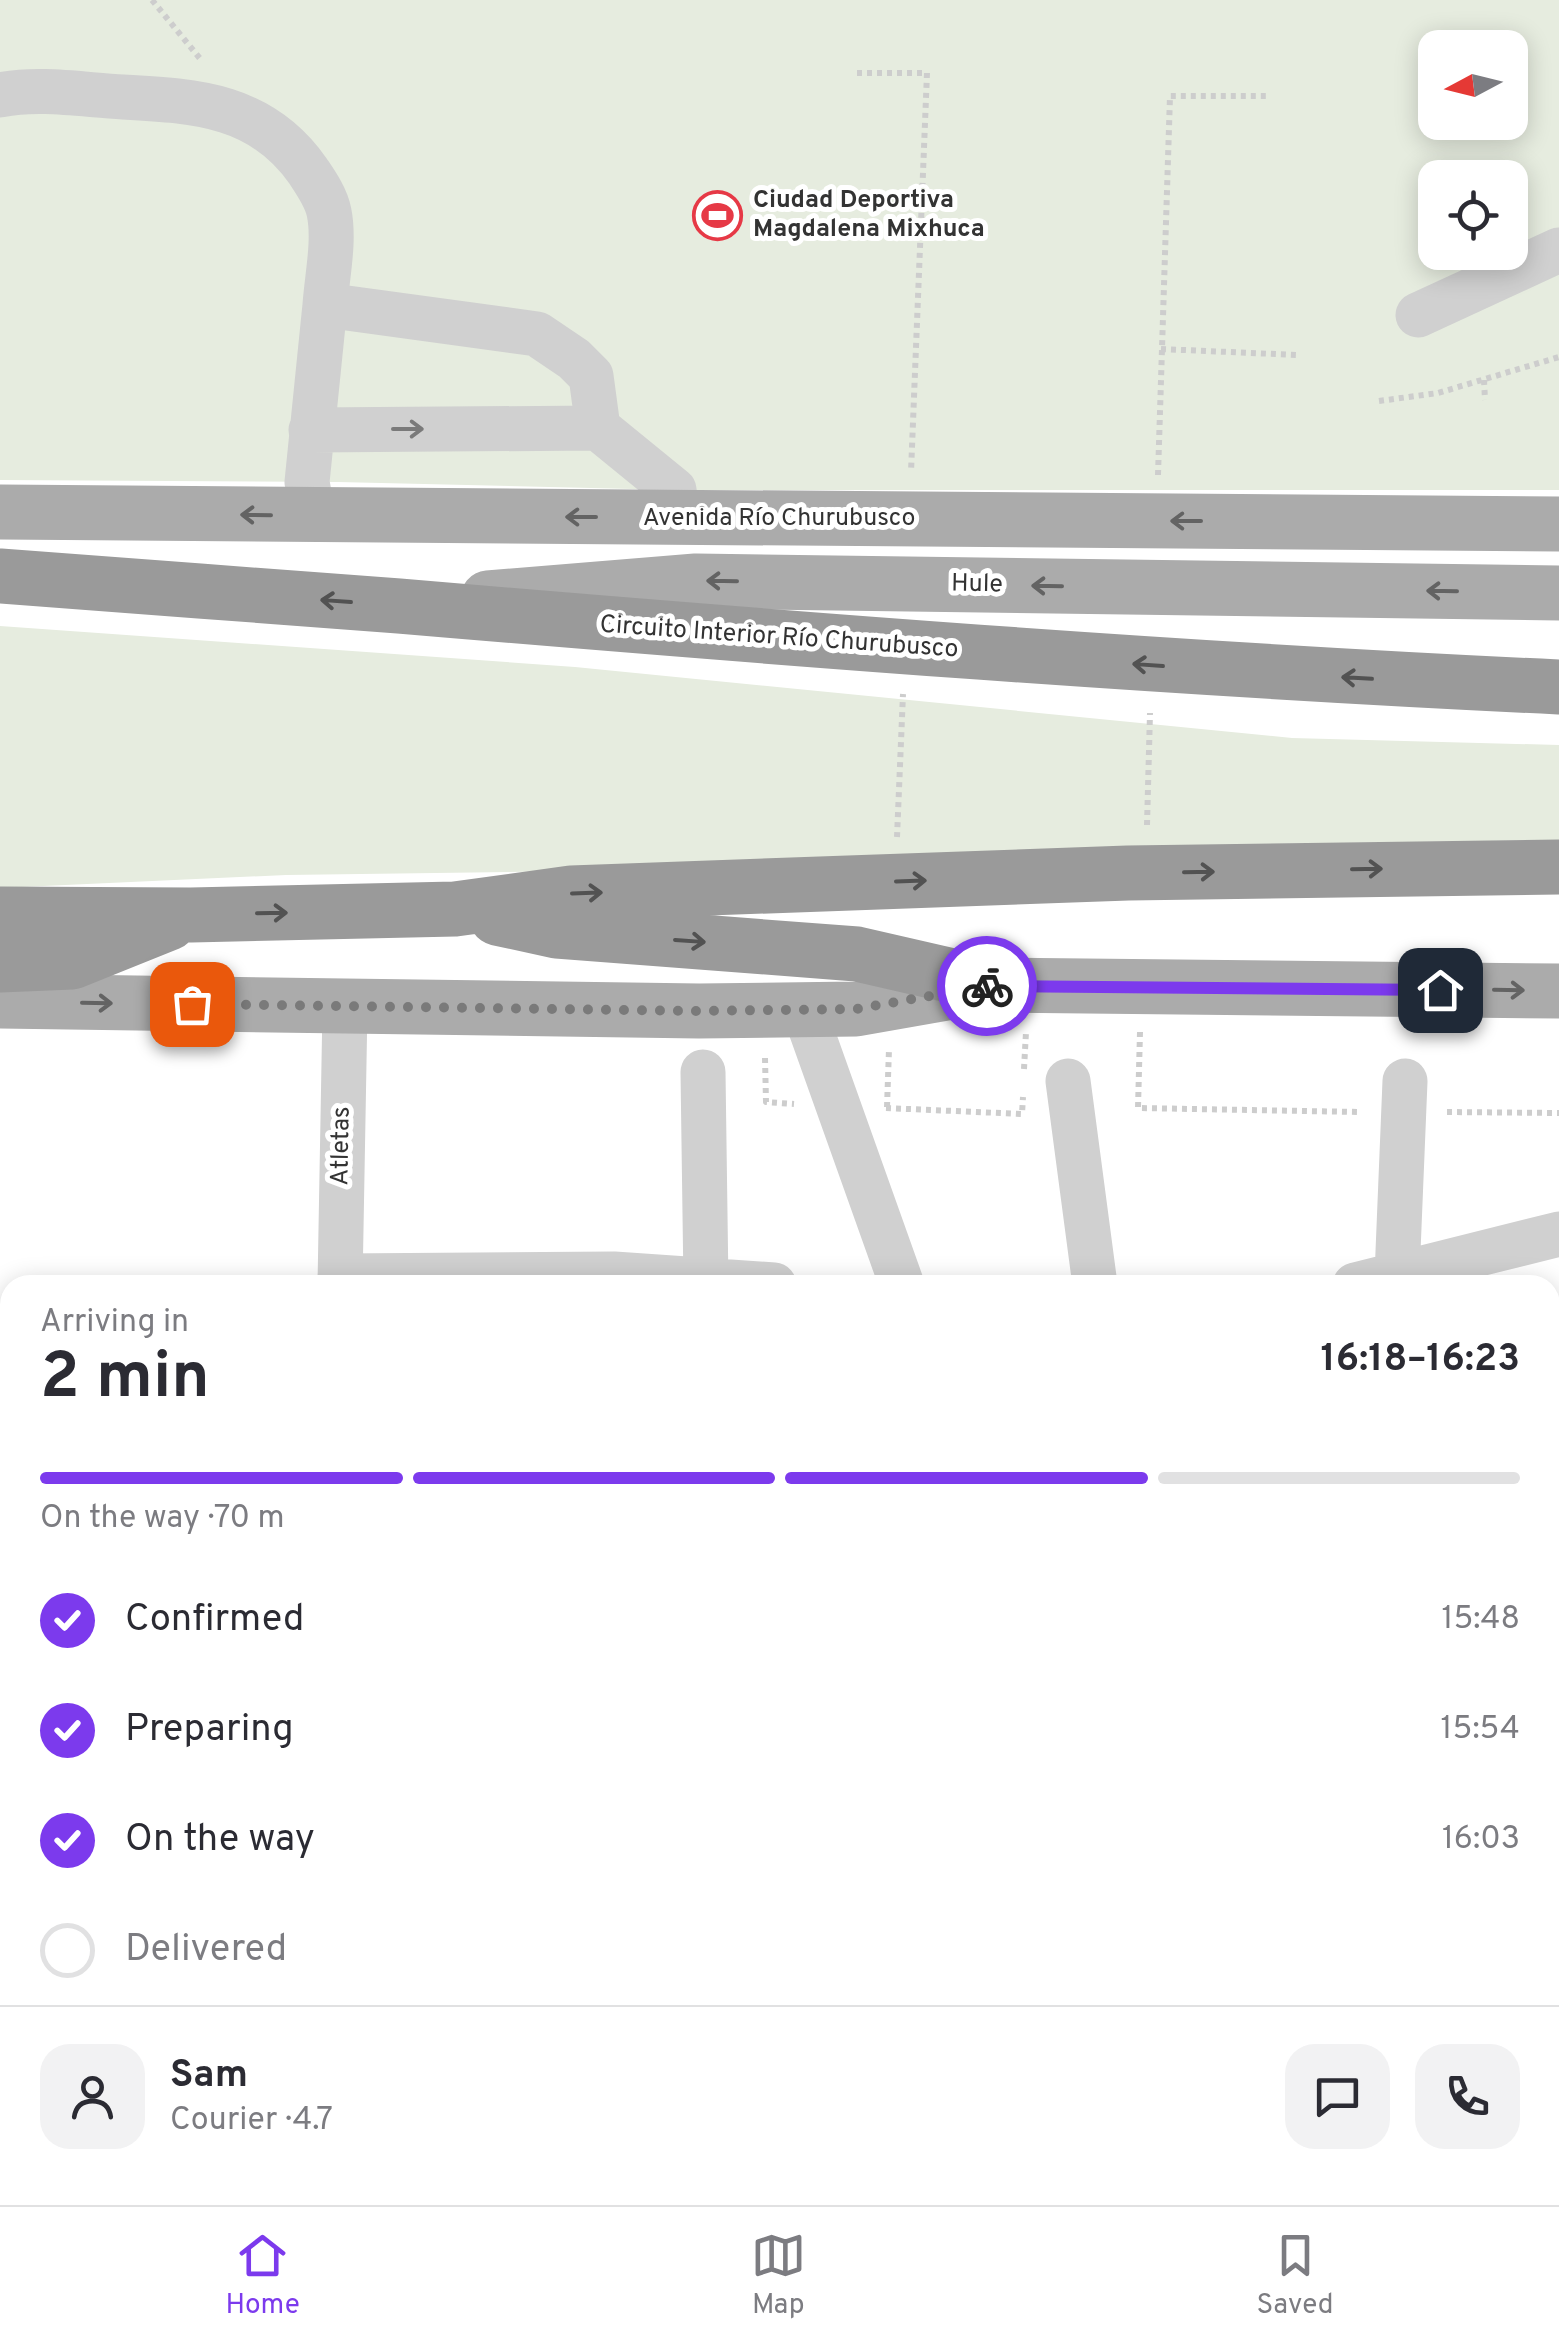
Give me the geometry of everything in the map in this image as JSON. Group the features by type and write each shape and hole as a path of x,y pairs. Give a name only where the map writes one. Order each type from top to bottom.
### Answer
{"highway":[{"name":"Circuito Interior Río Churubusco","path":"0,576 1245,672 1559,687"},
{"path":"0,914 191,915 455,909 591,892 1128,873 1559,867"},
{"path":"455,909 558,930 857,954 1010,986"},
{"path":"0,965 72,962 191,915"}],"main road":[{"name":"Avenida Río Churubusco","path":"0,512 1559,524"},
{"name":"Hule","path":"396,606 696,581 1559,592"},
{"path":"0,1001 804,1010 856,1009 1010,986 1559,991"}],"street":[{"path":"0,95 29,92 170,99 213,106 250,117 282,140 319,186 329,212 325,305 306,482 314,516"},
{"path":"1418,315 1559,250"},
{"path":"325,305 537,334 574,359 590,376 598,428"},
{"path":"311,430 598,428 674,490 677,518"},
{"name":"Atletas","path":"340,1275 344,1007"},
{"path":"804,1010 898,1275"},
{"path":"703,1072 706,1275"},
{"path":"1068,1081 1094,1275"},
{"path":"1377,1275 1405,1081"},
{"path":"1396,1275 1559,1234"},
{"path":"568,1275 626,1275"}],"path":[{"path":"857,72 927,74 923,165"},
{"path":"1170,96 1269,96"},
{"path":"1162,349 1297,355"},
{"path":"1379,400 1438,393 1559,356"},
{"path":"1484,380 1485,400"},
{"path":"1010,986 1024,1077"},
{"path":"887,1108 1022,1114 1023,1095"},
{"path":"1138,1108 1284,1113"}],"shaded area":[{"name":"Ciudad Deportiva Magdalena Mixhuca","path":"0,0 1559,0 1559,490 674,490 338,482 0,480"},
{"path":"0,626 575,667 1292,738 1559,745 1559,840 1274,844 649,870 286,875 0,888"}],"way so far":[{"path":"192,1004 699,1011 856,1009 987,986"}],"place":[{"name":"Ciudad Deportiva Magdalena Mixhuca","path":"718,215"}],"route":[{"path":"987,986 1440,990"}]}
